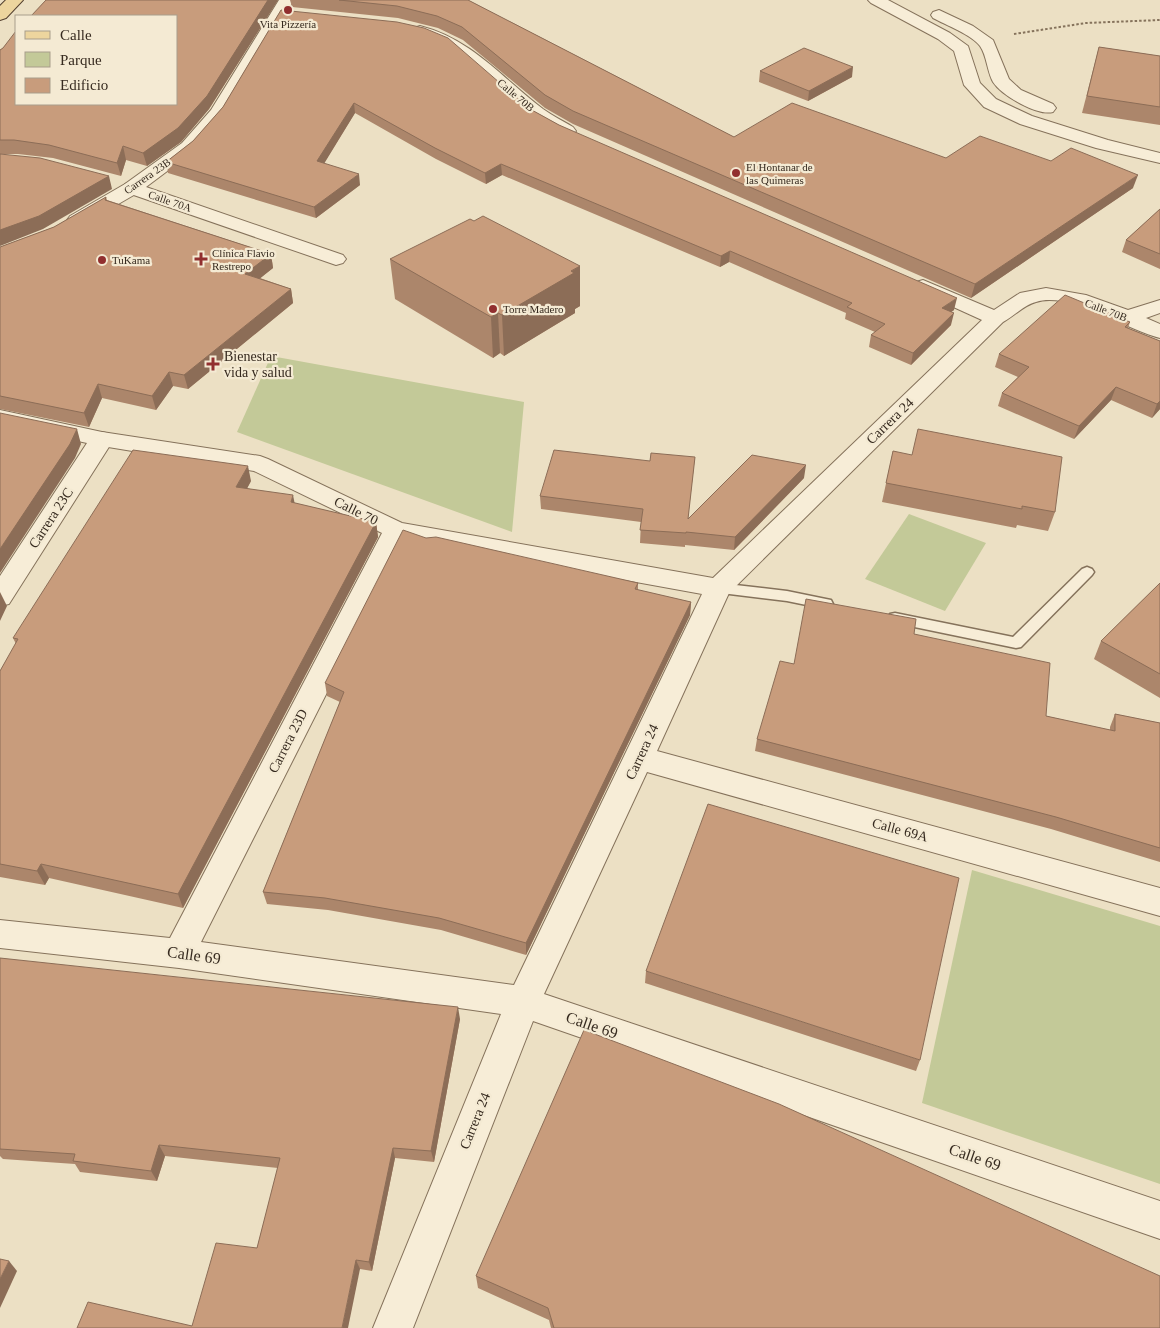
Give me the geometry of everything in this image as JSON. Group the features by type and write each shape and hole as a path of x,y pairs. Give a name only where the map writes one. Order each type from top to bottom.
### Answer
{"main road":[{"path":"0,15 15,0"}],"street":[{"path":"876,0 944,36 962,49 972,85 990,103 1026,120 1102,144 1160,158"},
{"path":"908,0 967,29 987,43 1002,81 1015,94 1059,112"},
{"name":"Carrera 23B","path":"59,230 132,188 188,147 218,112 287,9"},
{"name":"Calle 70B","path":"406,27 431,33 456,44 538,114 585,138"},
{"path":"1121,131 1160,145"},
{"name":"Calle 70A","path":"113,182 336,259"},
{"path":"905,278 996,318"},
{"name":"Calle 70B","path":"1050,294 1072,296 1160,332"},
{"name":"Carrera 24","path":"393,1328 523,1002 718,588 996,318 1032,296 1050,294"},
{"path":"1126,318 1160,306"},
{"name":"Calle 70","path":"0,417 102,440 260,464 396,530 718,588"},
{"name":"Carrera 23C","path":"0,597 102,440"},
{"name":"Carrera 23D","path":"179,953 396,530"},
{"name":"Calle 69A","path":"639,758 1160,902"},
{"name":"Calle 69","path":"0,934 179,953 523,1002 1160,1220"}],"lane":[{"path":"882,615 1016,643 1087,572"},
{"path":"718,588 787,596 844,607"}],"path":[{"path":"987,43 1022,32 1086,23 1160,20"}],"green space":[{"path":"271,356 524,402 512,532 237,432"},
{"path":"909,514 986,543 945,611 865,579"},
{"path":"972,870 1160,926 1160,1184 922,1103"}],"building":[{"path":"46,0 268,0 207,96 178,128 143,153 123,146 117,163 49,145 0,140 0,50 15,32 15,105 178,105 178,15 32,15"},
{"path":"339,0 468,0 734,137 792,103 946,158 980,136 1051,161 1071,148 1138,175 975,284 573,111 545,95 462,27 437,16 397,6"},
{"path":"281,10 397,22 424,28 448,38 530,109 559,125 957,298 942,308 954,313 913,353 871,335 885,324 847,307 852,303 730,251 721,256 501,164 485,173 435,148 354,103 317,161 359,174 314,207 166,162 193,141 223,107"},
{"path":"1099,47 1160,56 1160,107 1087,96"},
{"path":"804,48 853,67 809,91 760,71"},
{"path":"0,154 40,158 109,176 39,216 0,230"},
{"path":"106,197 105,200 271,254 245,274 291,289 184,375 169,372 152,396 98,384 84,413 0,396 0,247 54,227"},
{"path":"1160,209 1160,254 1126,240"},
{"path":"483,216 580,266 571,271 574,273 502,315 498,313 491,317 390,259 470,219 474,221"},
{"path":"1065,295 1130,322 1125,327 1160,341 1160,401 1157,404 1116,387 1079,426 1002,393 1029,367 999,354"},
{"path":"0,413 77,429 70,444 0,549"},
{"path":"918,429 1062,457 1055,512 1022,506 1022,509 886,483 893,451 912,455"},
{"path":"133,450 248,466 236,487 293,495 291,502 376,522 178,894 41,864 37,871 0,864 0,671 18,639 13,638"},
{"path":"554,450 650,461 651,453 695,457 688,519 752,455 806,465 735,537 640,530 643,509 540,496"},
{"path":"403,530 426,538 436,537 638,583 635,589 691,602 526,943 439,918 325,898 263,892 344,692 325,683"},
{"path":"1160,583 1160,674 1101,641"},
{"path":"806,599 916,619 914,634 1050,663 1046,716 1115,731 1115,714 1160,723 1160,848 1056,817 757,739 780,661 794,664"},
{"path":"708,804 959,878 920,1060 646,971"},
{"path":"0,958 458,1007 431,1151 393,1148 369,1262 356,1260 342,1328 77,1328 88,1302 192,1326 216,1243 257,1248 280,1158 159,1145 151,1171 73,1161 75,1154 0,1149"},
{"path":"584,1030 779,1104 1160,1276 1160,1328 554,1328 548,1308 476,1276"},
{"path":"0,1259 9,1261 0,1279"}],"place":[{"name":"Vita Pizzería","path":"288,10"},
{"name":"El Hontanar de las Quimeras","path":"736,173"},
{"name":"Clínica Flavio Restrepo","path":"201,259"},
{"name":"TuKama","path":"102,260"},
{"name":"Torre Madero","path":"493,309"},
{"name":"Bienestar vida y salud","path":"213,364"}]}
